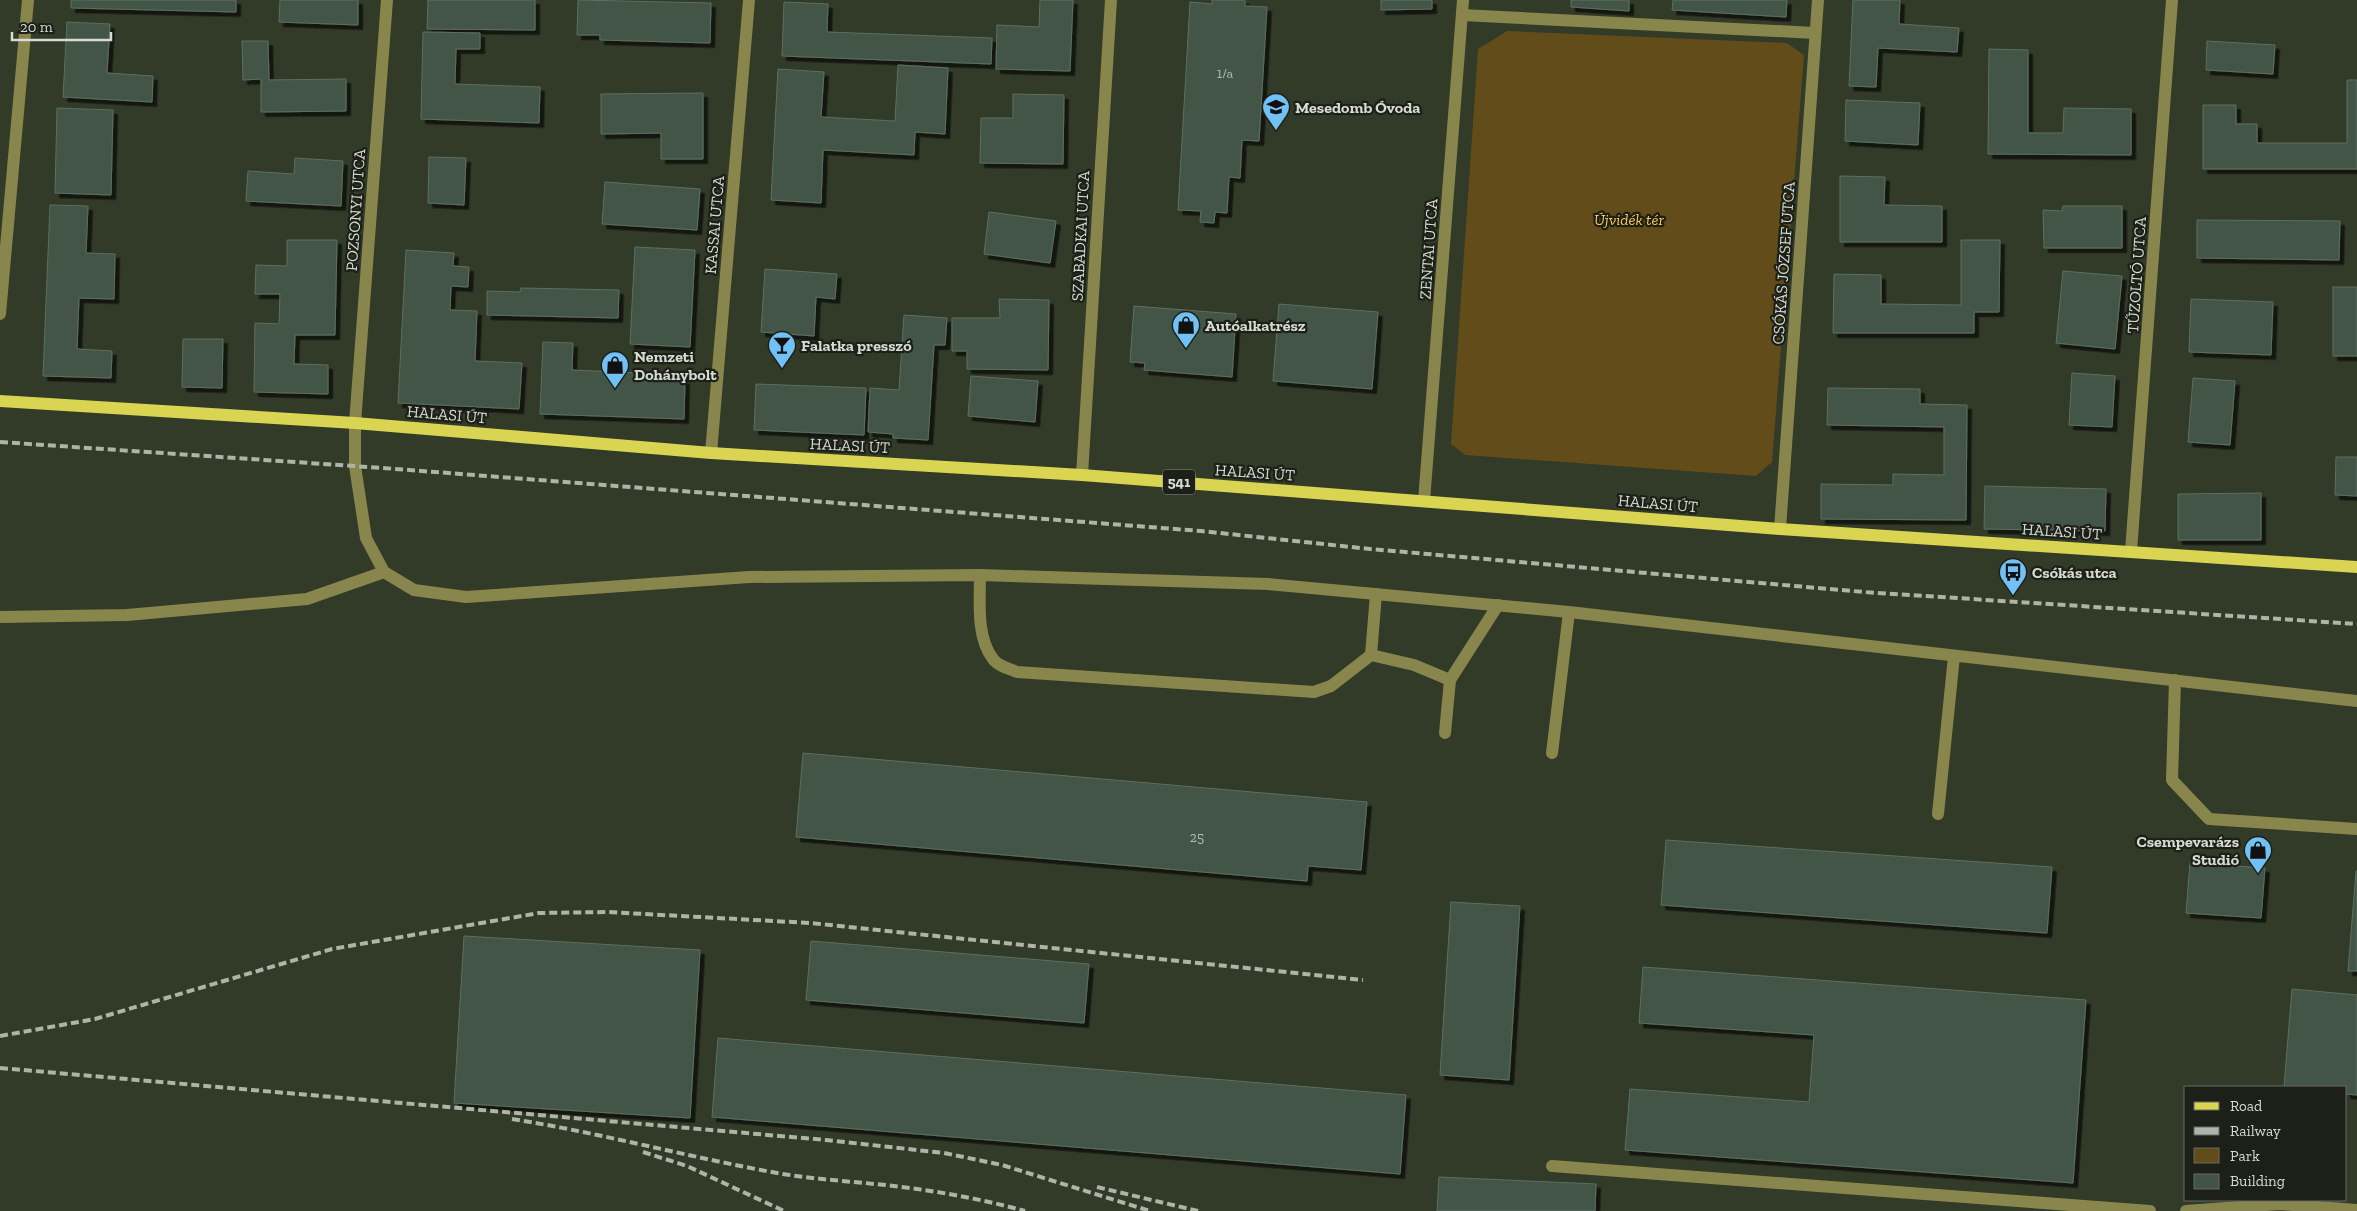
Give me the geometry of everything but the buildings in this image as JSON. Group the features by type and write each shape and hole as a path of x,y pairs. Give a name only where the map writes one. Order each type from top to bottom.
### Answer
{"main road":[{"name":"HALASI ÚT","path":"0,400 354,423 711,453 1082,475 1780,529 2357,567"}],"street":[{"path":"0,314 28,0"},
{"name":"POZSONYI UTCA","path":"384,572 366,538 355,466 354,423 387,0"},
{"name":"KASSAI UTCA","path":"711,453 749,0"},
{"name":"SZABADKAI UTCA","path":"1082,475 1111,0"},
{"name":"ZENTAI UTCA","path":"1424,501 1463,0"},
{"name":"CSÓKÁS JÓZSEF UTCA","path":"1780,529 1818,0"},
{"name":"TŰZOLTÓ UTCA","path":"2132,551 2172,0"},
{"path":"1462,15 1815,33"},
{"path":"0,617 127,615 308,599 384,572 414,590 466,597 749,577 980,575 1268,584 1569,612 2357,701"},
{"path":"980,575 980,616 987,645 993,659 1017,672 1314,692 1331,686 1372,655 1376,594"},
{"path":"1445,733 1450,680 1498,605"},
{"path":"1552,753 1569,612"},
{"path":"1372,655 1414,665 1450,680"},
{"path":"1938,814 1954,656"},
{"path":"2175,680 2172,780 2209,819 2357,829"},
{"path":"1552,1166 2150,1211"},
{"path":"2186,1211 2280,1204 2357,1210"}],"green space":[{"name":"Újvidék tér","path":"1507,31 1787,43 1804,55 1772,462 1756,476 1465,455 1451,444 1478,49"}],"railway":[{"path":"0,442 383,468 1201,531 1370,549 1864,592 2357,624"},
{"path":"0,1036 95,1019 332,949 539,913 607,912 810,923 1363,980"},
{"path":"0,1068 826,1140 944,1153 1002,1165 1150,1211"},
{"path":"512,1119 777,1173 931,1191 1025,1211"},
{"path":"643,1152 687,1166 784,1211"},
{"path":"1097,1187 1198,1211"}],"place":[{"name":"Mesedomb Óvoda","path":"1276,131"},
{"name":"Autóalkatrész","path":"1186,349"},
{"name":"Falatka presszó","path":"782,369"},
{"name":"Nemzeti Dohánybolt","path":"615,389"},
{"name":"Csókás utca","path":"2013,596"},
{"name":"Csempevarázs Studió","path":"2258,874"}]}
